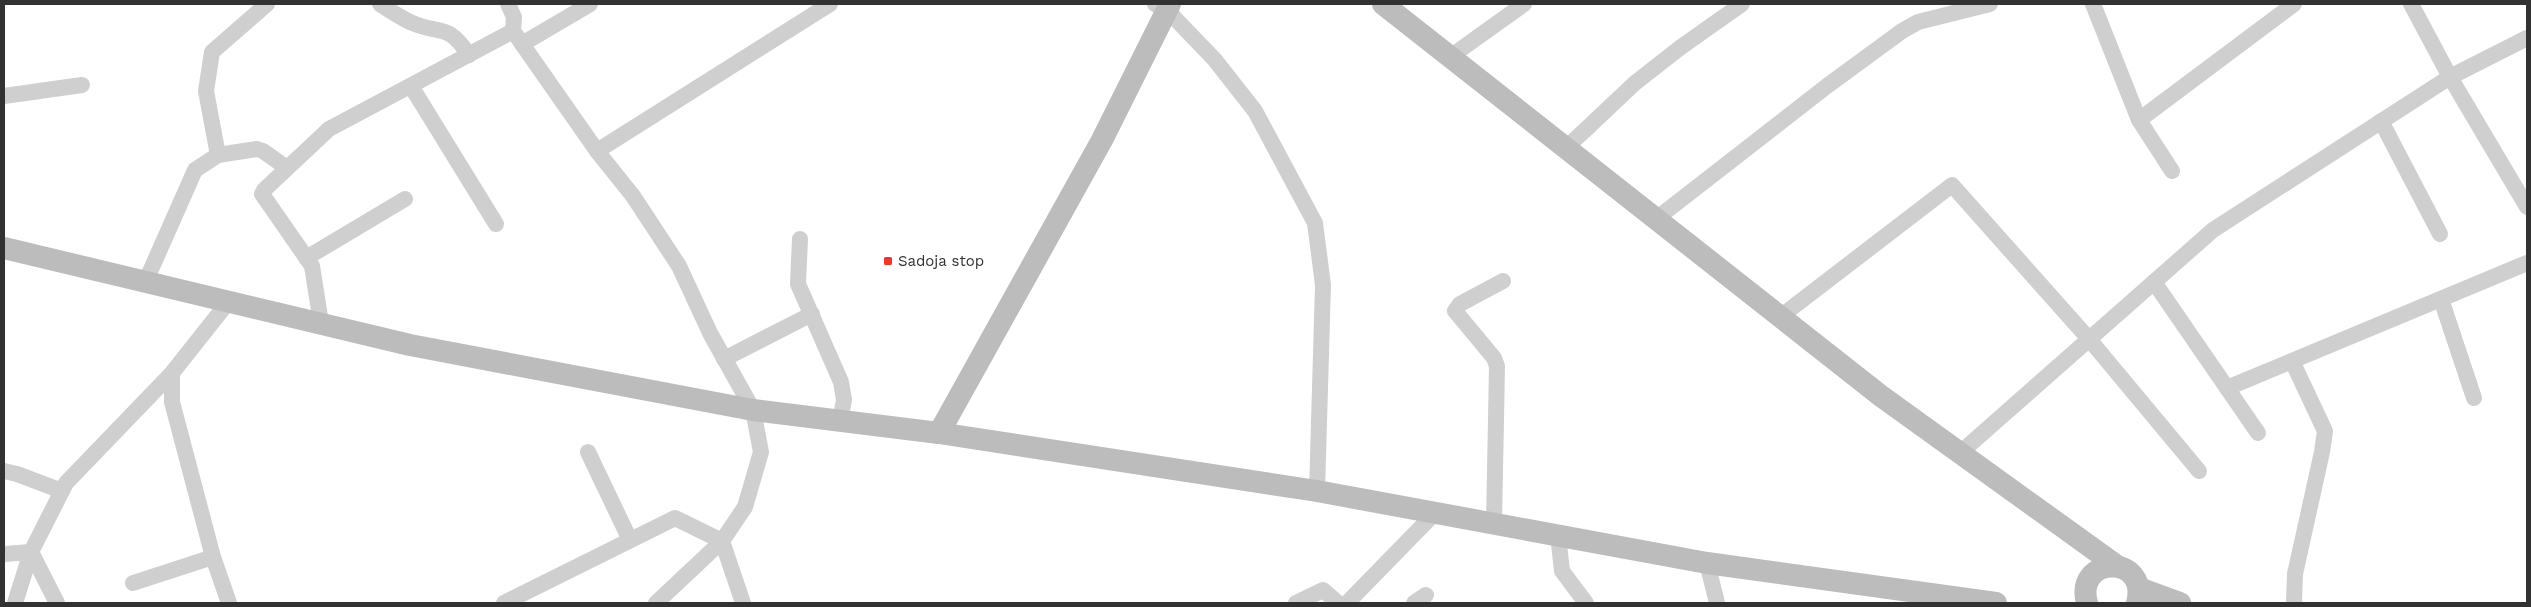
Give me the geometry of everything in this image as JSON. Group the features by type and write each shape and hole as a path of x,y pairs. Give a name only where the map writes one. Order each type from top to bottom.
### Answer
{"street":[{"path":"218,155 206,91 212,52 267,4"},
{"path":"380,4 411,22 446,31 458,38 469,55"},
{"path":"508,4 514,17 517,38 597,150 634,196 679,266 724,358 753,410 761,452 744,507 722,541 656,603"},
{"path":"321,323 312,266 262,194 264,190 329,129 469,55 517,38 590,4"},
{"path":"597,150 830,4"},
{"path":"1383,4 1881,396 2117,566 2131,574 2138,596 2180,603"},
{"path":"1450,56 1524,4"},
{"path":"1566,148 1635,83 1681,47 1742,4"},
{"path":"1656,219 1827,86 1902,31 1925,20 1990,4"},
{"path":"2093,4 2139,120 2172,171"},
{"path":"2139,120 2294,4"},
{"path":"2411,4 2450,77 2527,207"},
{"path":"939,433 1102,140 1164,6 1230,78 1255,111 1315,223 1323,285 1317,491"},
{"path":"1960,453 2213,230 2450,77 2527,38"},
{"path":"4,96 82,86"},
{"path":"411,86 496,224"},
{"path":"2381,121 2440,234"},
{"path":"145,283 195,170 218,155 257,149 263,151 287,168"},
{"path":"1780,317 1952,185 2090,339 2199,471"},
{"path":"306,258 405,199"},
{"path":"800,239 798,284 841,382 844,400 840,421"},
{"path":"4,248 410,345 753,410 939,433 1317,491 1707,562 1984,602"},
{"path":"2227,388 2527,263"},
{"path":"1494,524 1498,366 1491,354 1455,311 1460,304 1503,281"},
{"path":"2154,282 2258,433"},
{"path":"2441,299 2474,398"},
{"path":"14,603 31,552 62,491 73,476 172,373 229,301"},
{"path":"724,358 812,314"},
{"path":"2292,361 2325,431 2295,574 2294,603"},
{"path":"172,373 172,402 213,557 229,603"},
{"path":"588,452 630,540"},
{"path":"4,471 62,491"},
{"path":"1347,603 1435,513"},
{"path":"504,603 675,518 722,541 743,603"},
{"path":"1558,535 1562,571 1586,603"},
{"path":"4,554 31,552"},
{"path":"31,552 57,603"},
{"path":"134,583 213,557"},
{"path":"1707,562 1717,603"},
{"path":"2087,603 2086,586 2089,578 2101,568 2117,566"},
{"path":"1296,603 1323,590 1338,603"}],"place":[{"name":"Sadoja stop","path":"888,261"}]}
